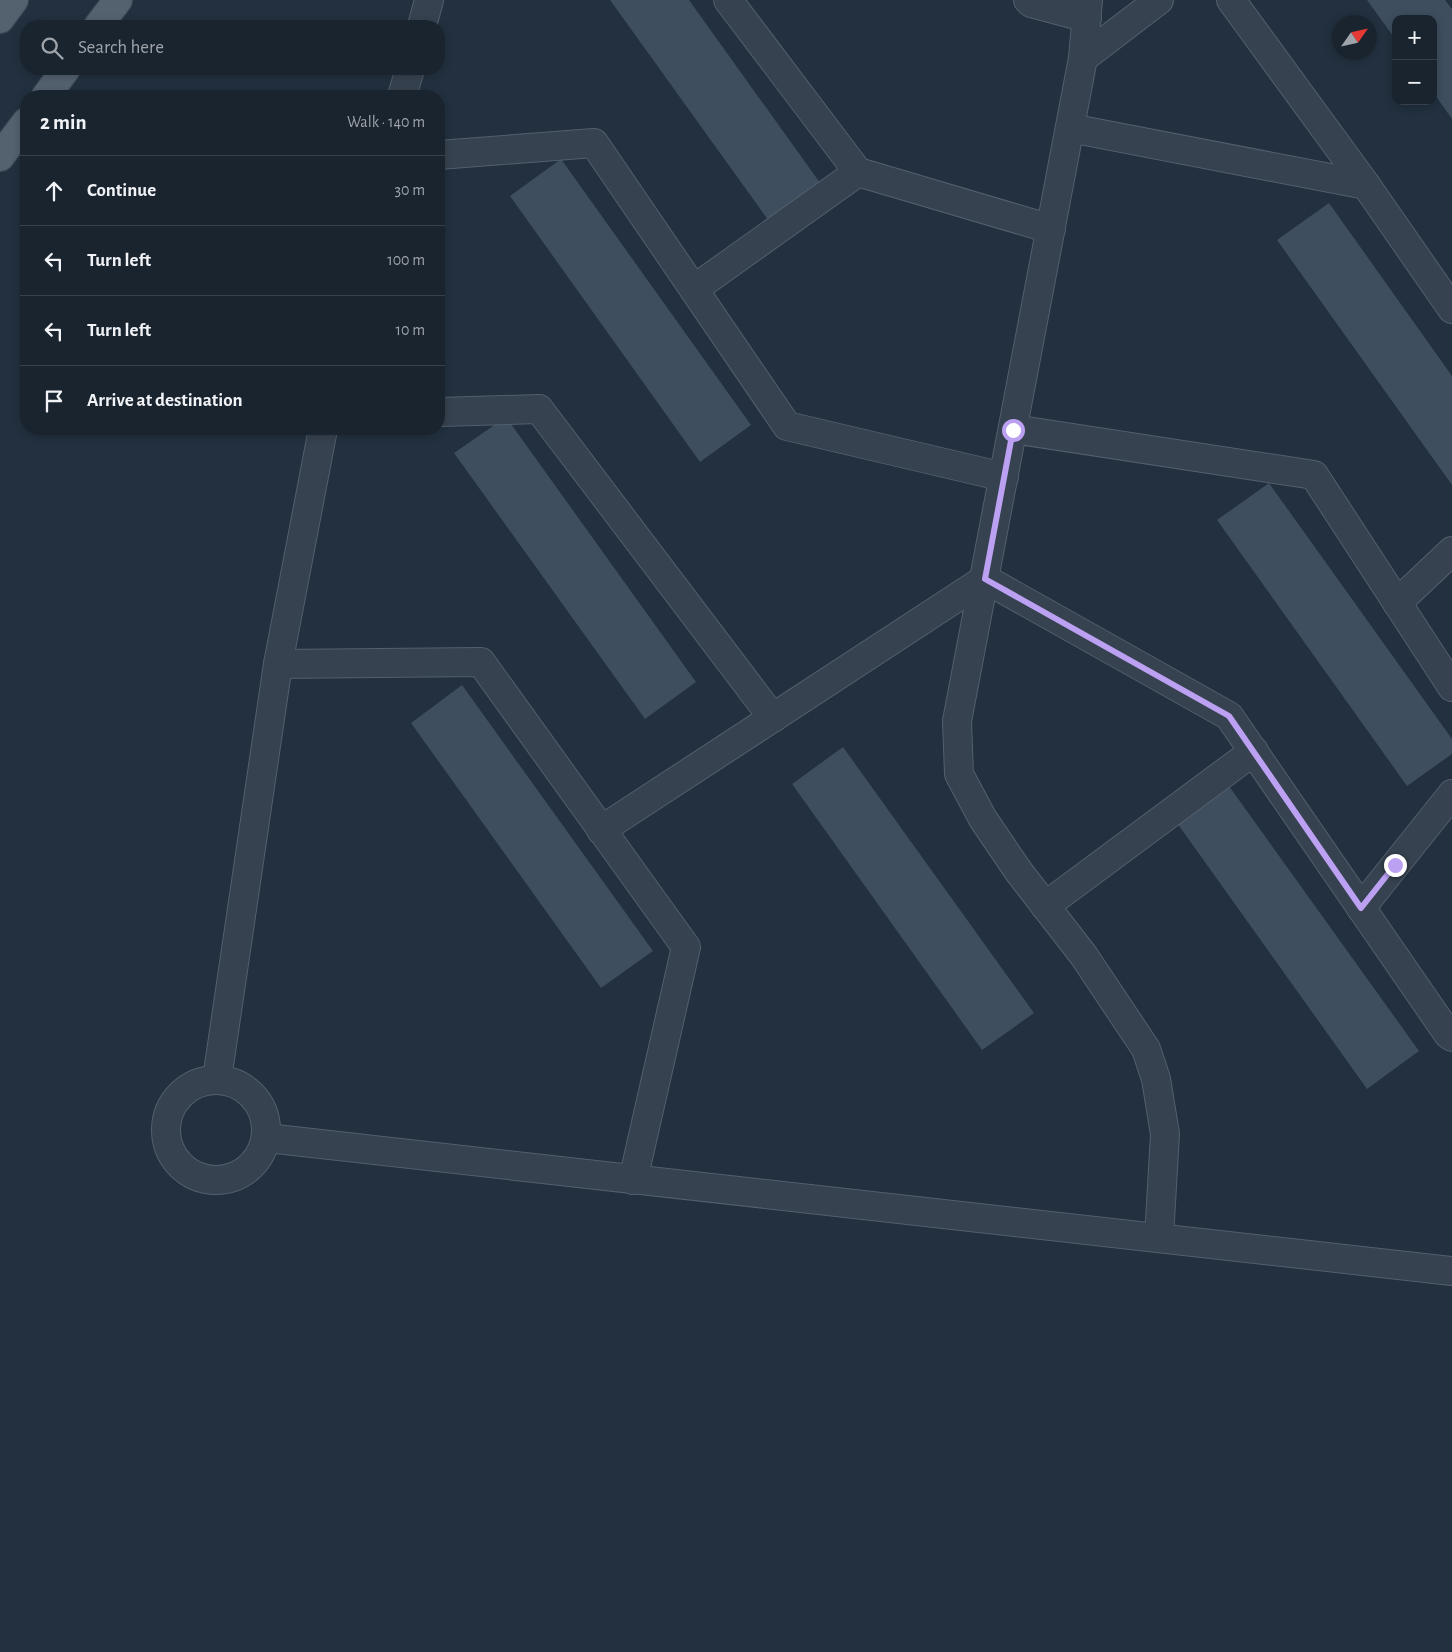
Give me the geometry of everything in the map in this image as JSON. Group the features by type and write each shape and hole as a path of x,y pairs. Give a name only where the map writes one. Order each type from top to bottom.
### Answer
{"main road":[{"path":"0,19 14,0"},
{"path":"103,20 118,0"},
{"path":"50,90 62,75"},
{"path":"0,158 20,130"}],"street":[{"path":"424,20 429,0"},
{"path":"728,0 858,172 1051,229"},
{"path":"1028,0 1031,2 1088,9 1083,58 957,721 959,774 983,819 1019,872 1084,956 1146,1049 1156,1079 1165,1134 1159,1238"},
{"path":"1083,58 1159,0"},
{"path":"1231,0 1366,185 1452,309"},
{"path":"404,90 408,75"},
{"path":"1070,128 1366,185"},
{"path":"445,155 594,143 788,426 1004,477"},
{"path":"694,289 858,172"},
{"path":"445,412 539,409 773,718"},
{"path":"1013,430 1314,475 1452,687"},
{"path":"218,1079 278,664 322,435"},
{"path":"1398,604 1452,551"},
{"path":"601,830 985,579"},
{"path":"985,579 1229,716 1448,1034 1452,1037"},
{"path":"278,664 481,662 686,947 633,1180"},
{"path":"1045,906 1254,751"},
{"path":"1361,908 1452,794"},
{"path":"218,1079 244,1088 260,1104 266,1124 267,1138 256,1163 237,1176 217,1181 197,1175 179,1165 168,1148 164,1126 172,1103 194,1084 218,1079"},
{"path":"267,1138 1452,1271"}],"building":[{"path":"610,0 689,0 823,187 771,224"},
{"path":"1367,0 1445,0 1452,9 1452,119 1437,98 1437,15 1392,15 1392,34"},
{"path":"561,159 751,425 700,462 510,196"},
{"path":"1329,203 1452,376 1452,485 1277,240"},
{"path":"506,417 696,682 645,719 454,453"},
{"path":"1269,483 1452,739 1452,754 1407,786 1217,520"},
{"path":"462,685 653,951 601,988 411,723"},
{"path":"843,747 1034,1013 982,1050 792,784"},
{"path":"1229,786 1419,1051 1367,1089 1177,823"}],"route":[{"path":"1013,430 985,579 1229,716 1361,908 1395,865"}]}
